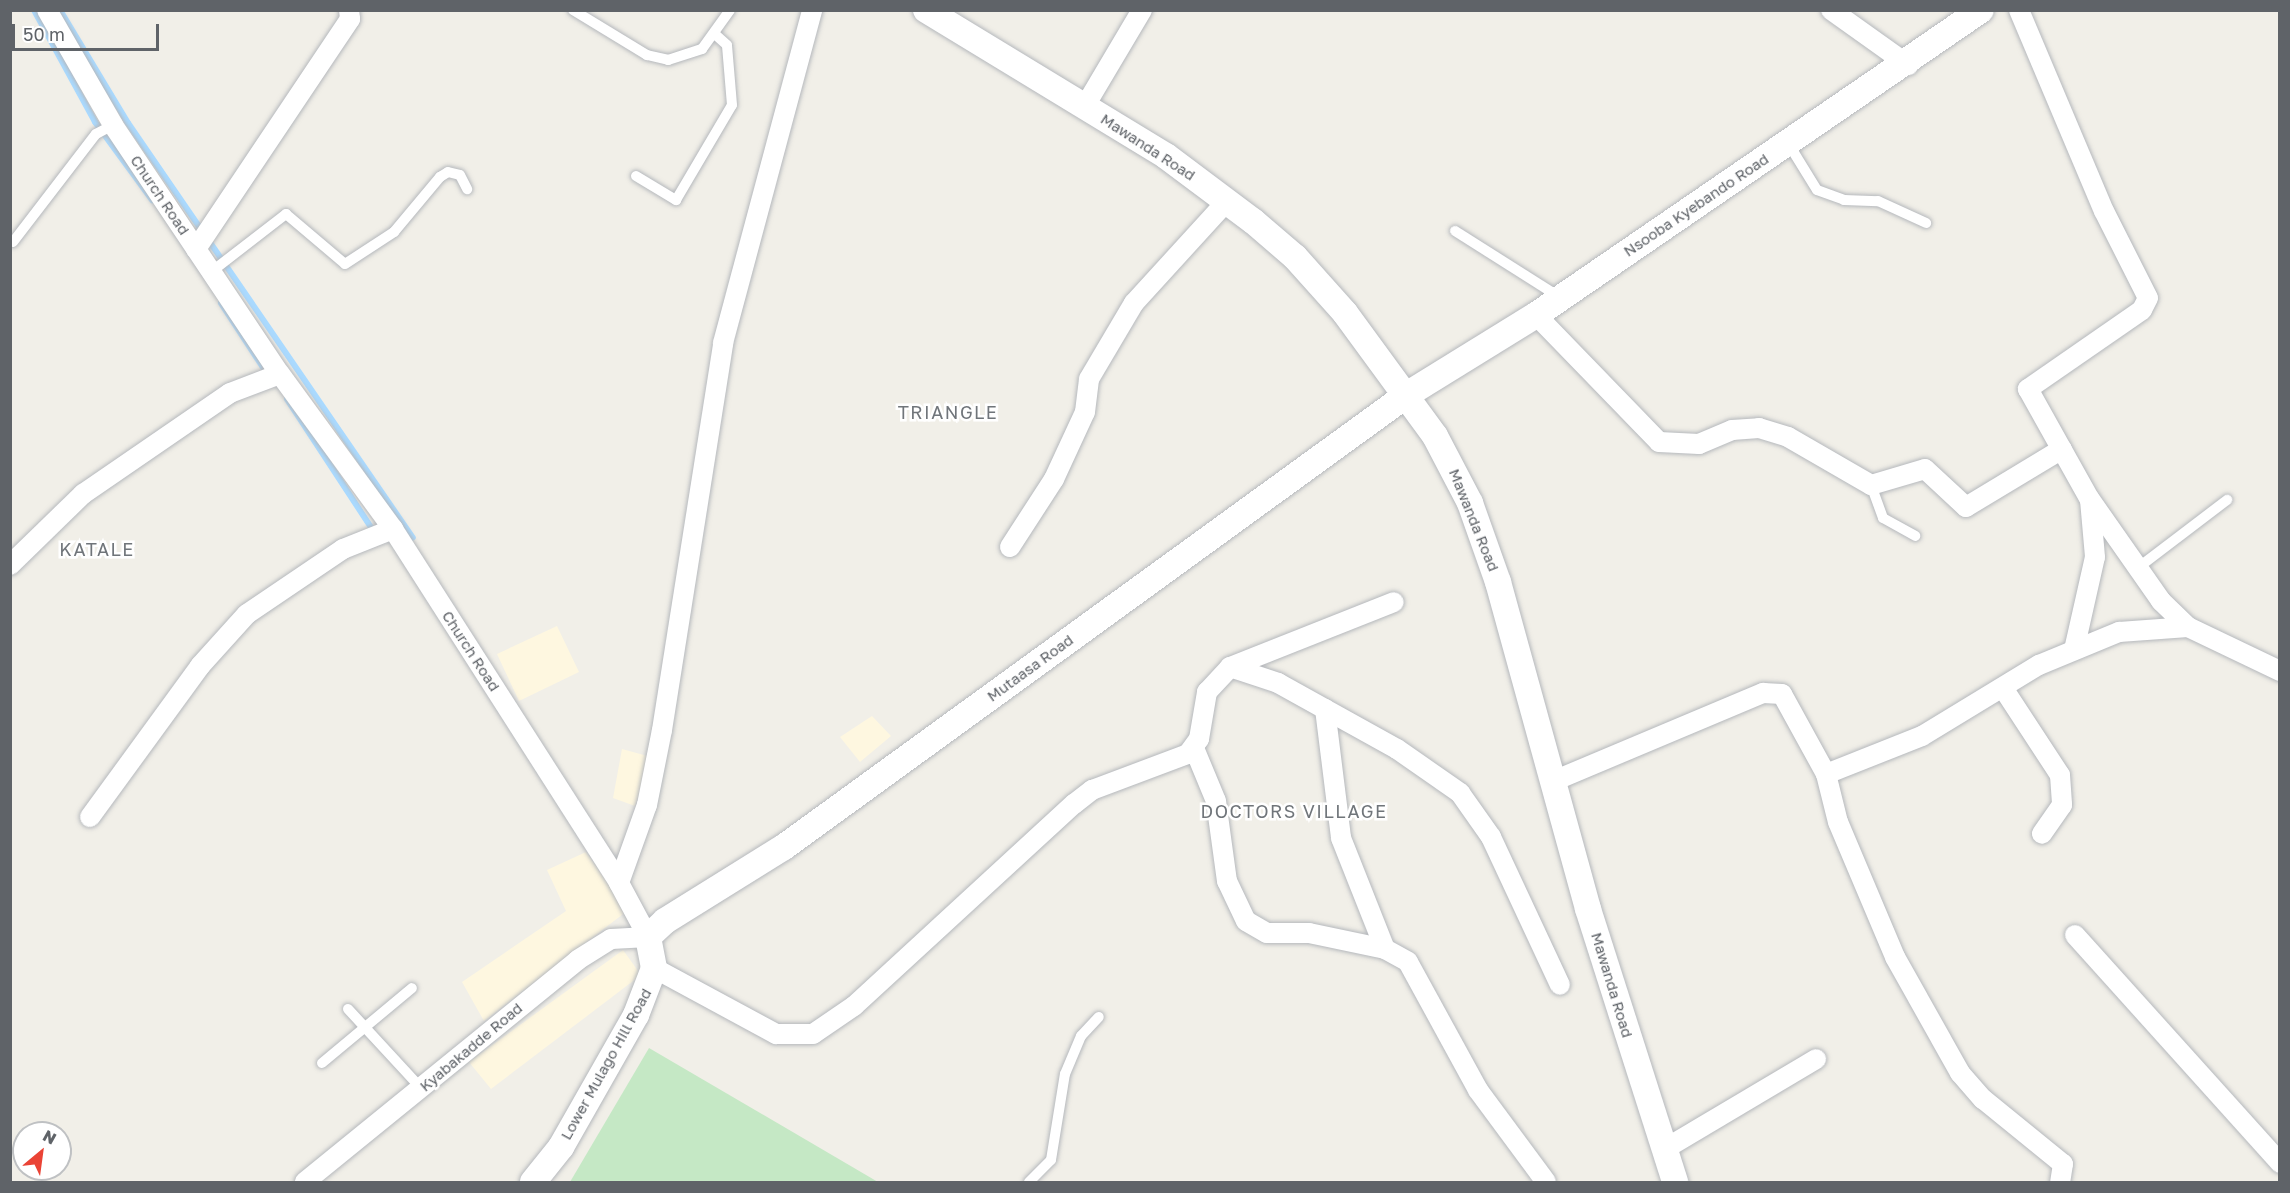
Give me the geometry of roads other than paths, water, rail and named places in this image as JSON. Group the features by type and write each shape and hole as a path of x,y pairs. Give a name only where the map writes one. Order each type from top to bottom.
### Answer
{"street":[{"name":"Church Road","path":"47,10 113,125 280,374 393,529 619,884 648,937"},
{"path":"196,249 344,28 349,10"},
{"path":"619,884 647,805 660,741 723,343 812,10"},
{"name":"Mawanda Road","path":"926,10 1085,106 1227,201 1295,257 1408,394 1470,503 1556,780 1588,909 1675,1182"},
{"path":"1085,106 1142,10"},
{"path":"1831,10 1908,65"},
{"path":"2019,10 2104,211 2148,298 2142,310 2028,389 2090,498 2161,601 2188,627 2280,671"},
{"name":"Nsooba Kyebando Road","path":"1408,394 1536,315 1788,142 1908,65 1973,14"},
{"path":"1010,547 1054,479 1085,412 1089,379 1134,303 1227,201"},
{"path":"1536,315 1659,442 1699,444 1732,430 1759,428 1788,437 1871,485 1925,469 1966,507 2062,449"},
{"path":"10,565 83,494 230,393 280,374"},
{"name":"Mutaasa Road","path":"648,937 665,921 783,847 1408,394"},
{"path":"2074,650 2095,557 2090,498"},
{"path":"90,817 230,630 273,593 332,555 393,529"},
{"path":"1394,602 1230,667 1207,692 1194,748 1216,801 1227,880 1246,921 1267,933 1309,933 1393,953 1414,968 1492,1112 1546,1182"},
{"path":"1826,774 1922,736 2003,688 2074,650 2119,632 2188,627"},
{"path":"1230,667 1278,683 1460,793 1491,837 1560,985"},
{"path":"2003,688 2060,775 2062,806 2042,834"},
{"path":"1556,780 1772,692 1789,700 1826,774 1838,822 1895,957 1960,1073 1983,1099 2063,1164 2060,1182"},
{"path":"1324,709 1341,838 1393,953"},
{"path":"654,968 777,1034 813,1034 862,998 1092,790 1181,758 1194,748"},
{"path":"2074,935 2280,1163"},
{"name":"Lower Mulago Hill Road","path":"533,1182 561,1147 627,1031 654,968 648,937"},
{"name":"Kyabakadde Road","path":"305,1182 596,947 611,939 648,937"},
{"path":"1664,1150 1816,1059"}],"lane":[{"path":"573,10 657,60 686,58 716,35 730,10"},
{"path":"636,176 676,200 732,105 727,45 716,35"},
{"path":"13,242 96,134 113,125"},
{"path":"1788,142 1817,190 1844,200 1878,201 1926,223"},
{"path":"211,272 286,214 345,264 394,232 440,177 448,172 460,175 466,189"},
{"path":"1455,231 1561,298"},
{"path":"1871,485 1883,518 1915,536"},
{"path":"2139,567 2227,500"},
{"path":"322,1063 412,988"},
{"path":"348,1009 421,1088"},
{"path":"1029,1182 1051,1160 1065,1074 1081,1036 1099,1017"}],"waterway":[{"path":"34,10 95,122 152,200"},
{"path":"60,10 128,123 413,538"},
{"path":"221,303 268,375"},
{"path":"287,399 372,529"}],"district":[{"name":"TRIANGLE","path":"948,412"},
{"name":"KATALE","path":"97,549"},
{"name":"DOCTORS VILLAGE","path":"1294,811"}]}
